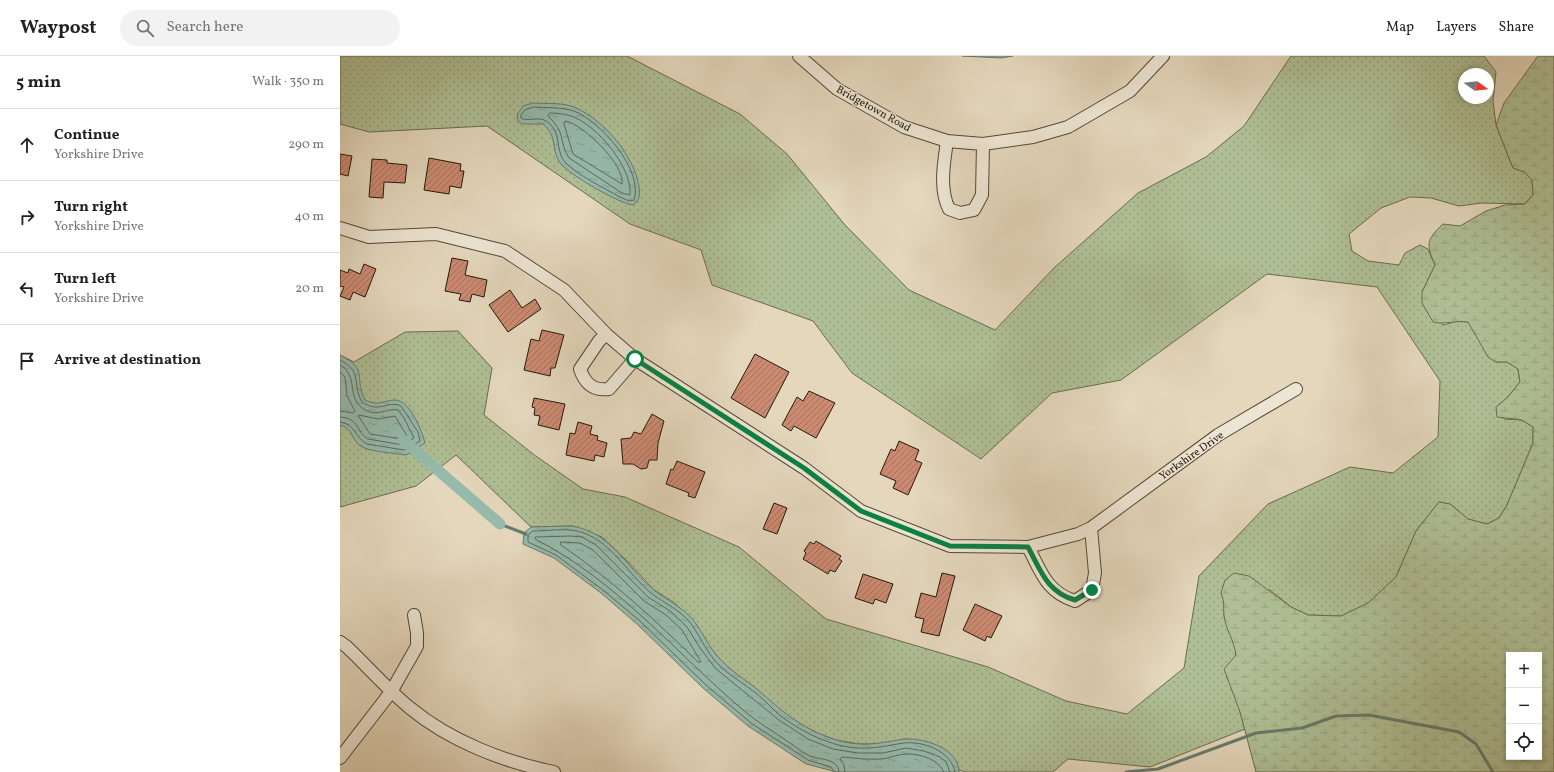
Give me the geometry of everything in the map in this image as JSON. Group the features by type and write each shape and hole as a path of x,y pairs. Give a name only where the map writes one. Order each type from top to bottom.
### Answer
{"street":[{"name":"Bridgetown Road","path":"798,56 837,89 904,128 947,141 983,144 1033,137 1068,127 1130,92 1163,56"},
{"path":"947,141 944,190 945,201 949,209 960,213 974,210 982,195 984,174 983,144"},
{"name":"Yorkshire Drive","path":"340,228 369,237 436,234 505,251 564,290 606,334 635,359 804,468 861,511 950,546 1028,547 1078,534 1091,528 1218,435 1296,390"},
{"path":"606,334 599,341 580,370 583,380 593,388 601,390 609,389 635,359"},
{"path":"1028,547 1051,588 1062,597 1075,600 1092,590 1095,573 1091,528"},
{"path":"340,758 391,692 417,646 417,626 414,615"},
{"path":"340,642 347,647 391,692 412,710 441,729 470,745 515,762 554,772"}],"green space":[{"path":"340,56 627,56 740,114 787,154 845,225 909,290 995,330 1054,268 1138,193 1206,157 1244,126 1291,56 1484,56 1493,68 1458,68 1458,104 1493,104 1496,125 1513,168 1524,172 1532,180 1533,195 1525,204 1482,203 1459,206 1431,198 1410,197 1381,208 1349,234 1352,251 1368,261 1399,265 1405,253 1420,245 1428,249 1435,265 1422,292 1443,325 1458,321 1468,322 1496,362 1507,362 1518,369 1520,382 1507,398 1496,407 1504,419 1522,420 1533,427 1533,443 1507,505 1499,518 1487,524 1468,519 1450,504 1439,502 1416,531 1396,577 1368,603 1341,616 1308,615 1291,607 1270,590 1221,593 1225,602 1224,616 1235,643 1240,712 1245,729 1150,767 1068,759 1053,772 965,772 959,770 953,757 906,739 883,744 859,744 836,740 812,731 785,714 722,662 675,603 654,590 602,537 572,526 531,527 456,455 416,486 340,507 340,355 354,362 405,332 458,331 492,368 484,415 533,454 583,489 625,497 739,547 826,619 988,667 1066,701 1127,714 1184,668 1199,576 1268,504 1350,467 1393,473 1438,437 1440,381 1377,287 1267,274 1121,380 1052,393 981,459 852,373 813,321 712,285 701,250 630,224 487,126 369,132 340,124"},
{"path":"1538,56 1554,56 1554,772 1256,772 1240,712 1224,669 1236,655 1224,615 1221,593 1225,580 1234,573 1249,576 1291,607 1308,615 1341,616 1368,603 1396,577 1416,531 1439,502 1450,504 1468,519 1487,524 1499,518 1507,505 1533,443 1533,427 1522,420 1497,417 1496,407 1507,398 1520,382 1518,369 1507,362 1496,362 1488,357 1468,322 1433,322 1422,303 1422,292 1435,265 1430,252 1429,243 1433,234 1443,224 1460,226 1486,211 1505,205 1525,204 1533,195 1532,180 1524,172 1513,168 1496,125 1504,103"},
{"path":"1494,69 1496,72 1494,91"}],"water":[{"path":"962,56 1013,56 1001,58"},
{"path":"533,103 561,104 571,106 587,114 607,130 625,152 636,175 639,195 638,199 633,205 618,200 584,182 566,169 558,159 551,134 543,124 522,124 518,121 517,115 523,106"},
{"path":"340,355 355,365 358,370 360,385 365,400 378,403 396,400 406,405 415,417 425,443 406,455 374,451 359,445 356,442 347,428 340,425"},
{"path":"572,526 586,530 608,543 654,590 690,616 714,652 726,665 795,720 810,729 843,742 871,744 905,739 921,740 939,746 947,751 957,764 959,772 837,772 806,764 748,726 703,688 637,624 601,593 554,558 523,544 524,533 531,527"}],"building":[{"path":"340,154 352,156 348,176 340,174"},
{"path":"429,158 461,164 460,171 464,171 461,188 450,186 449,194 424,190"},
{"path":"372,159 387,160 387,163 407,165 405,183 384,182 383,198 369,197"},
{"path":"452,258 468,261 465,275 487,280 484,297 472,294 470,302 459,300 461,294 445,291"},
{"path":"364,264 376,269 365,297 353,292 350,300 340,296 344,287 340,286 340,270 348,273 349,269 360,274"},
{"path":"510,290 522,308 535,299 541,309 508,332 489,305"},
{"path":"542,330 564,335 555,368 551,368 550,376 524,370 531,339 539,341"},
{"path":"755,354 789,372 765,418 731,398"},
{"path":"809,391 835,403 816,438 794,426 791,431 782,425 797,397 803,401"},
{"path":"534,398 565,404 559,430 538,425 540,416 534,415 535,408 532,407"},
{"path":"652,414 664,421 658,443 657,460 649,460 647,468 641,469 633,464 623,464 621,439 631,438 634,432 641,434"},
{"path":"578,422 592,426 590,434 598,436 597,440 607,443 604,457 595,455 594,461 566,455 570,433 575,434"},
{"path":"899,441 919,450 915,460 922,463 908,495 893,488 896,481 880,474 891,449 895,451"},
{"path":"677,461 705,472 695,498 688,496 689,493 666,484 671,469 673,470"},
{"path":"774,503 787,508 777,534 763,529"},
{"path":"816,541 841,556 839,559 842,561 835,572 830,570 828,574 803,559 806,553 804,551 810,542 814,544"},
{"path":"942,573 955,576 939,636 921,632 924,619 915,617 921,593 936,597"},
{"path":"863,574 893,584 886,603 875,599 873,604 855,598"},
{"path":"975,604 1002,616 991,638 987,636 985,641 963,630"}],"waterway":[{"path":"403,440 500,524"},
{"path":"500,524 526,534"},
{"path":"1126,772 1158,769 1256,733 1302,728 1336,716 1369,715 1459,732 1476,744 1493,772"}],"route":[{"path":"635,359 804,468 861,511 950,546 1028,547 1051,588 1062,597 1075,600 1092,590"}]}
